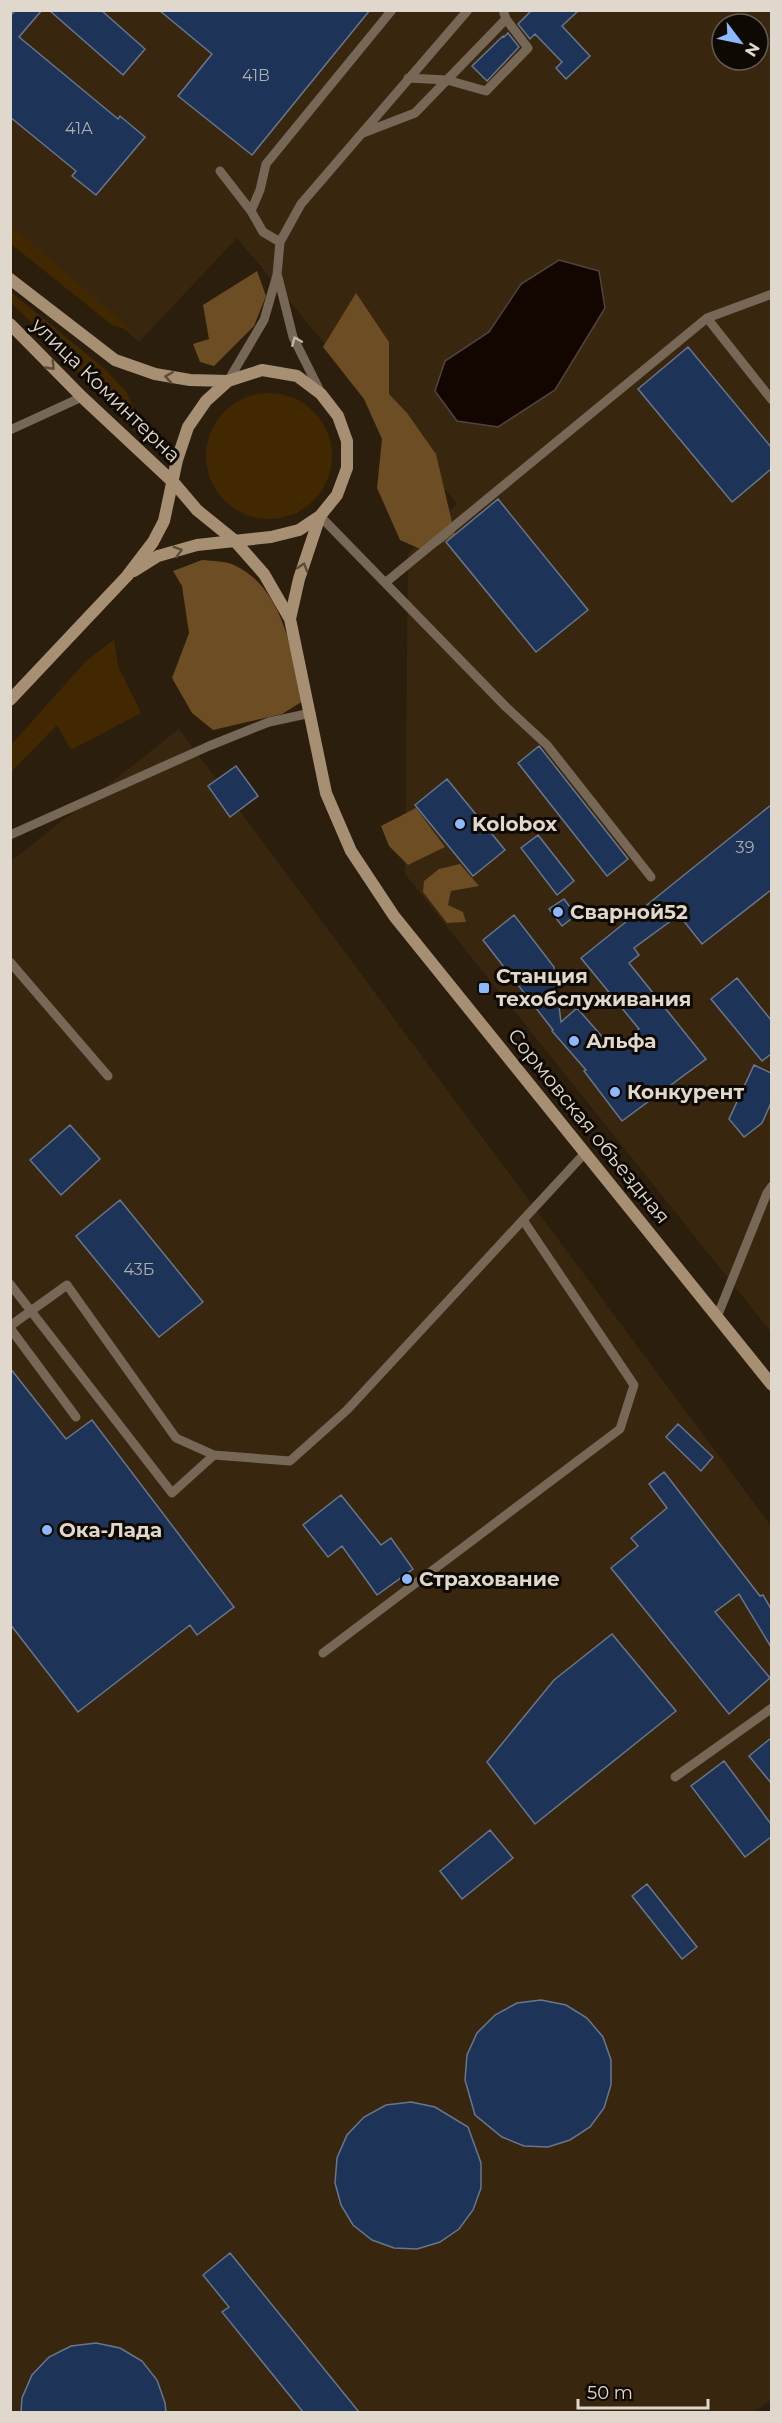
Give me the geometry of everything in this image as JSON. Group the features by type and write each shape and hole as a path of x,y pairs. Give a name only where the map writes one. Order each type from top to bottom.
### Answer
{"main road":[{"name":"улица Коминтерна","path":"10,279 115,360 155,374 190,380 228,381"},
{"name":"улица Коминтерна","path":"10,324 82,397 174,483"},
{"path":"10,700 127,576 153,542 164,521 174,483 177,460 188,427 206,401 228,381 262,370 297,376 321,394 338,416 347,441 347,468 337,495 320,516 299,530 271,537 197,545 158,556 127,576"},
{"path":"174,483 197,510 234,540 264,574 290,619"},
{"path":"290,619 299,579 320,516"},
{"name":"Сормовская объездная","path":"290,619 326,793 351,851 393,916 771,1385"}],"lane":[{"path":"250,210 260,190 266,165 392,10"},
{"path":"228,381 264,320 277,275 280,242 300,204 468,10"},
{"path":"360,134 415,113 447,80 505,14 528,48 486,91 447,80 408,78"},
{"path":"220,171 250,210 263,232 280,242"},
{"path":"277,275 293,337 321,394"},
{"path":"385,583 707,318 771,294"},
{"path":"707,318 771,400"},
{"path":"10,430 82,397"},
{"path":"320,516 506,707 547,745 651,877"},
{"path":"10,835 219,742 269,722 310,713"},
{"path":"10,962 108,1076"},
{"path":"76,1417 10,1327 67,1285 176,1438 214,1455 290,1461 346,1410 585,1153"},
{"path":"717,1317 771,1186"},
{"path":"323,1653 620,1429 634,1385 523,1220"},
{"path":"10,1284 172,1494 214,1455"},
{"path":"675,1777 771,1708"}],"shaded area":[{"path":"11,11 771,11 771,1332 405,874 408,554 457,504 237,238 139,342 11,230"},
{"path":"10,225 134,332 112,325 11,244"},
{"path":"559,260 599,271 605,308 555,390 498,427 457,421 435,391 445,361 489,332 521,284"},
{"path":"257,271 266,296 254,326 214,366 200,362 193,344 209,339 203,305"},
{"path":"11,292 106,370 127,393 143,429 137,434 11,303"},
{"path":"356,293 389,342 389,394 407,413 436,454 455,535 427,552 400,540 377,488 382,439 364,399 323,347"},
{"path":"269,393 293,398 314,411 327,432 332,456 327,480 314,501 293,514 269,519 245,514 224,501 211,480 206,456 211,432 224,411 245,398"},
{"path":"202,560 234,565 251,576 265,590 275,606 289,643 303,701 282,714 213,730 192,713 172,678 189,633 182,586 173,571"},
{"path":"114,640 118,666 141,713 71,750 57,725 11,772 11,745 87,660"},
{"path":"179,729 771,1526 771,2400 754,2412 11,2412 11,861"},
{"path":"416,808 445,847 408,865 389,846 381,826"},
{"path":"460,864 479,886 451,891 448,905 463,912 466,922 447,923 423,892 424,881 439,869"}],"building":[{"path":"16,10 42,10 19,37 118,119 120,116 145,137 96,195 72,176 76,171 10,117 10,16"},
{"path":"49,10 101,10 145,49 123,75"},
{"path":"159,10 370,10 252,155 178,96 212,54"},
{"path":"532,10 579,10 562,26 590,56 566,79 556,68 562,62 535,34 530,39 518,24"},
{"path":"508,33 519,47 487,81 472,66"},
{"path":"688,347 771,447 771,469 732,502 638,389"},
{"path":"498,499 588,610 536,652 446,542"},
{"path":"539,746 628,859 607,876 518,763"},
{"path":"236,766 258,796 230,817 208,786"},
{"path":"447,779 505,850 473,876 415,805"},
{"path":"771,805 771,890 702,944 679,915 634,948 639,955 629,963 706,1059 622,1121 584,1071 586,1070 552,1031 483,940 514,915 554,967 561,1022 577,1008 613,1049 639,1029 581,958"},
{"path":"538,835 574,881 557,895 521,848"},
{"path":"564,899 576,915 562,926 549,909"},
{"path":"737,978 771,1020 771,1054 762,1061 711,999"},
{"path":"754,1065 771,1073 771,1103 762,1123 744,1137 729,1119"},
{"path":"70,1125 100,1159 61,1195 30,1160"},
{"path":"120,1200 203,1302 159,1337 76,1236"},
{"path":"10,1368 66,1439 92,1420 234,1607 197,1635 190,1625 78,1712 10,1624"},
{"path":"678,1424 713,1457 701,1471 666,1437"},
{"path":"664,1472 760,1596 763,1595 771,1609 771,1647 739,1594 715,1612 770,1678 729,1714 611,1568 638,1546 631,1538 667,1508 649,1484"},
{"path":"341,1495 381,1545 391,1538 413,1569 377,1595 342,1546 328,1557 303,1525"},
{"path":"612,1634 676,1711 535,1824 487,1762 554,1680"},
{"path":"771,1738 771,1783 749,1756"},
{"path":"724,1761 771,1824 771,1837 745,1857 691,1786"},
{"path":"490,1830 513,1858 462,1899 440,1871"},
{"path":"647,1884 697,1947 682,1959 632,1896"},
{"path":"541,2000 566,2005 587,2018 603,2037 611,2060 611,2085 604,2108 590,2127 570,2140 548,2147 524,2146 502,2137 475,2115 465,2080 467,2055 477,2033 495,2015 517,2003"},
{"path":"411,2102 435,2107 468,2127 481,2163 481,2188 473,2210 459,2229 440,2242 417,2249 394,2248 372,2240 353,2225 341,2205 335,2183 337,2158 347,2135 364,2117 386,2105"},
{"path":"230,2253 359,2412 303,2412 222,2312 229,2307 203,2275"},
{"path":"96,2343 120,2348 142,2361 157,2380 166,2412 21,2412 22,2398 32,2375 49,2357 71,2346"}],"place":[{"name":"Kolobox","path":"460,824"},
{"name":"Сварной52","path":"558,912"},
{"name":"Станция техобслуживания","path":"484,988"},
{"name":"Альфа","path":"574,1041"},
{"name":"Конкурент","path":"615,1092"},
{"name":"Ока-Лада","path":"47,1530"},
{"name":"Страхование","path":"407,1579"}]}
